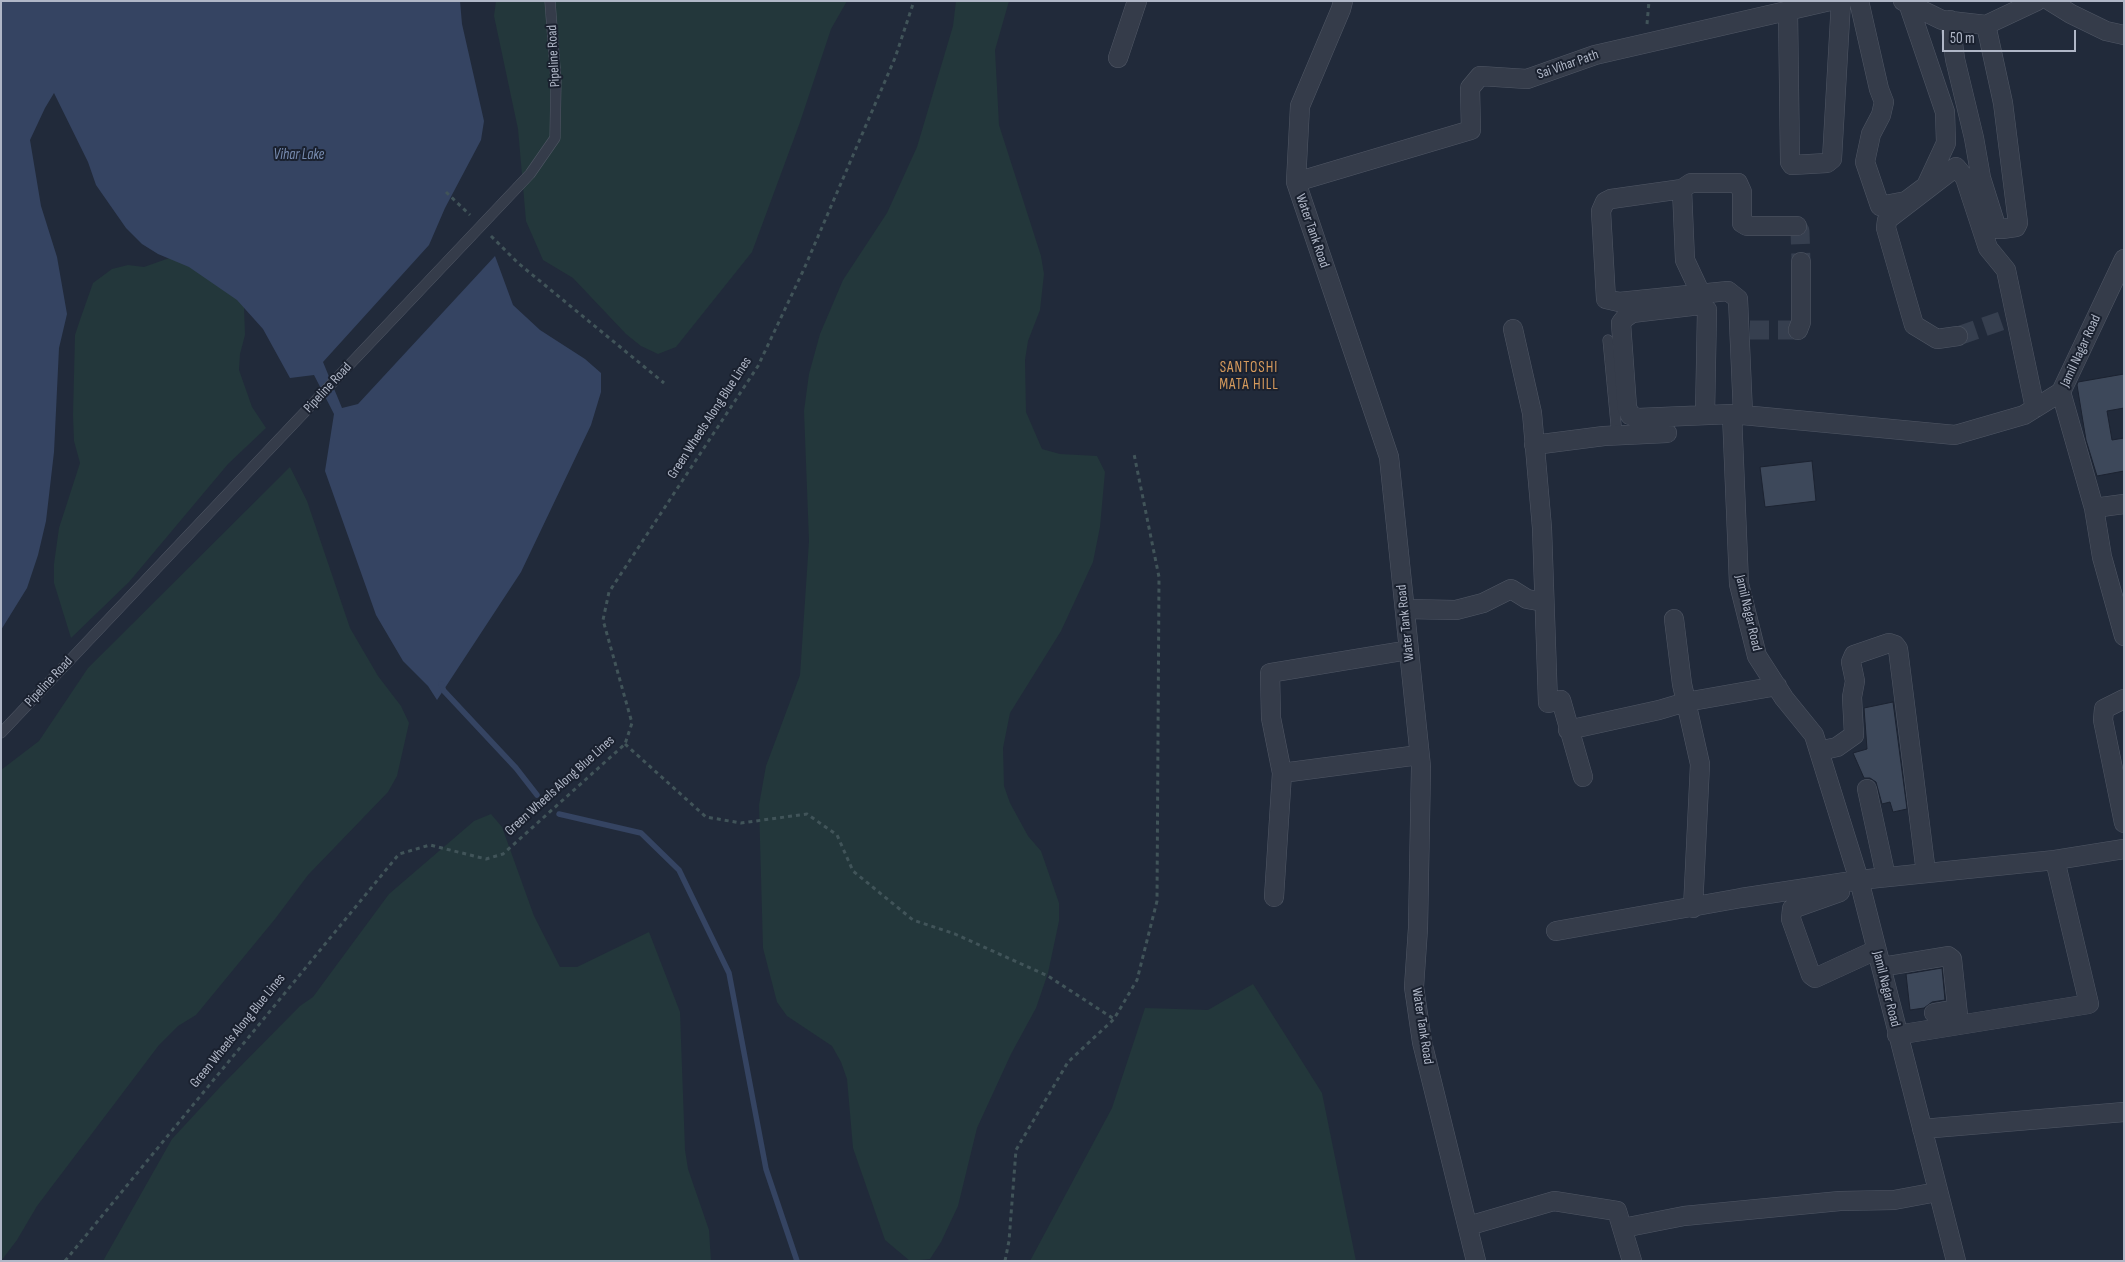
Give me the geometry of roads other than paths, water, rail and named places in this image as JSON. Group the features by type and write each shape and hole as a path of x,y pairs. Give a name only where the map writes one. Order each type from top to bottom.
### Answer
{"street":[{"path":"1118,58 1137,1"},
{"name":"Water Tank Road","path":"1343,1 1300,106 1296,182 1389,457 1419,755 1418,928 1414,987 1422,1042 1476,1261"},
{"name":"Sai Vihar Path","path":"1296,182 1471,130 1470,88 1480,76 1527,79 1595,55 1830,1"},
{"path":"1788,10 1790,162 1792,165 1827,163 1832,159 1841,1"},
{"path":"1859,1 1884,102 1882,115 1871,134 1865,162 1880,206 1906,200 1926,186 1946,143 1945,112 1916,5"},
{"path":"1916,5 1942,20 1986,25 2037,1"},
{"path":"2054,3 2106,30 2124,35"},
{"path":"1950,20 1955,59 1974,138 1980,178 1997,229 2002,230 2016,227 2018,223 2003,103 1986,25"},
{"path":"1958,336 1937,339 1914,325 1886,228 1887,220 1956,168 1965,178 1988,248 2006,270 2008,318 2035,408"},
{"path":"1705,415 1707,310 1700,305 1632,313 1621,323 1627,407 1630,415 1638,418 1738,414 1745,330 1738,299 1728,290 1618,302 1606,299 1601,211 1605,202 1611,199 1682,189 1691,183 1738,182 1742,192 1742,223 1747,226 1797,226"},
{"path":"1682,189 1685,260 1700,292"},
{"name":"Jamil Nagar Road","path":"1956,1261 1897,1035 1860,882 1814,736 1757,656 1739,584 1738,414 1955,435 2024,415 2061,392 2124,259"},
{"path":"1798,330 1800,322 1801,262"},
{"path":"1513,329 1532,413 1542,528 1548,703 1561,700 1568,730 1583,777"},
{"path":"2061,392 2094,508 2102,556 2124,636"},
{"path":"1534,445 1616,435 1667,433"},
{"path":"2094,508 2124,504"},
{"path":"1405,609 1456,610 1483,603 1511,589 1527,598 1544,602"},
{"path":"1674,619 1686,702 1700,764 1694,908"},
{"path":"1818,751 1837,747 1854,735 1852,697 1856,681 1851,662 1854,655 1889,643 1895,646 1898,649 1931,872"},
{"path":"1274,897 1282,772 1271,718 1270,672 1409,650"},
{"path":"1906,656 1931,872"},
{"path":"1568,730 1659,710 1686,702 1777,686"},
{"path":"2123,818 2102,720 2104,709 2124,699"},
{"path":"1282,772 1419,755"},
{"path":"1867,789 1886,877"},
{"path":"1556,931 1694,908 1741,898 1886,877 2055,860 2124,849"},
{"path":"1897,1035 1958,1017 2089,1004 2055,860"},
{"path":"1860,882 1792,909 1791,919 1811,975 1815,978 1879,959 1948,956 1952,959 1958,1017"},
{"path":"1934,1013 1958,1017"},
{"path":"1922,1129 2124,1112"},
{"path":"1623,1228 1684,1216 1840,1201 1894,1200 1937,1192"},
{"path":"1468,1226 1554,1201 1617,1211 1632,1261"}],"lane":[{"name":"Pipeline Road","path":"1,733 530,174 555,138 556,80 550,1"},
{"path":"1608,340 1616,435"}],"water":[{"name":"Vihar Lake","path":"1,1 460,1 462,24 484,121 481,140 445,208 429,245 323,362 342,408 358,404 495,256 513,305 540,330 585,359 601,373 601,392 591,425 521,572 437,700 428,686 403,661 376,615 325,471 334,414 314,375 290,378 263,329 237,300 189,267 158,254 142,244 126,228 96,185 88,162 54,93 30,140 41,206 57,257 67,314 59,348 54,452 46,521 38,555 27,588 1,630"}],"waterway":[{"path":"441,684 444,691 516,768 537,795"},
{"path":"559,814 641,833 679,870 729,973 766,1169 797,1261"}],"tunnel":[{"path":"1797,226 1800,231 1801,262"},
{"path":"1958,336 2001,321"},
{"path":"1750,330 1798,330"}],"district":[{"name":"SANTOSHI MATA HILL","path":"1249,376"}]}
